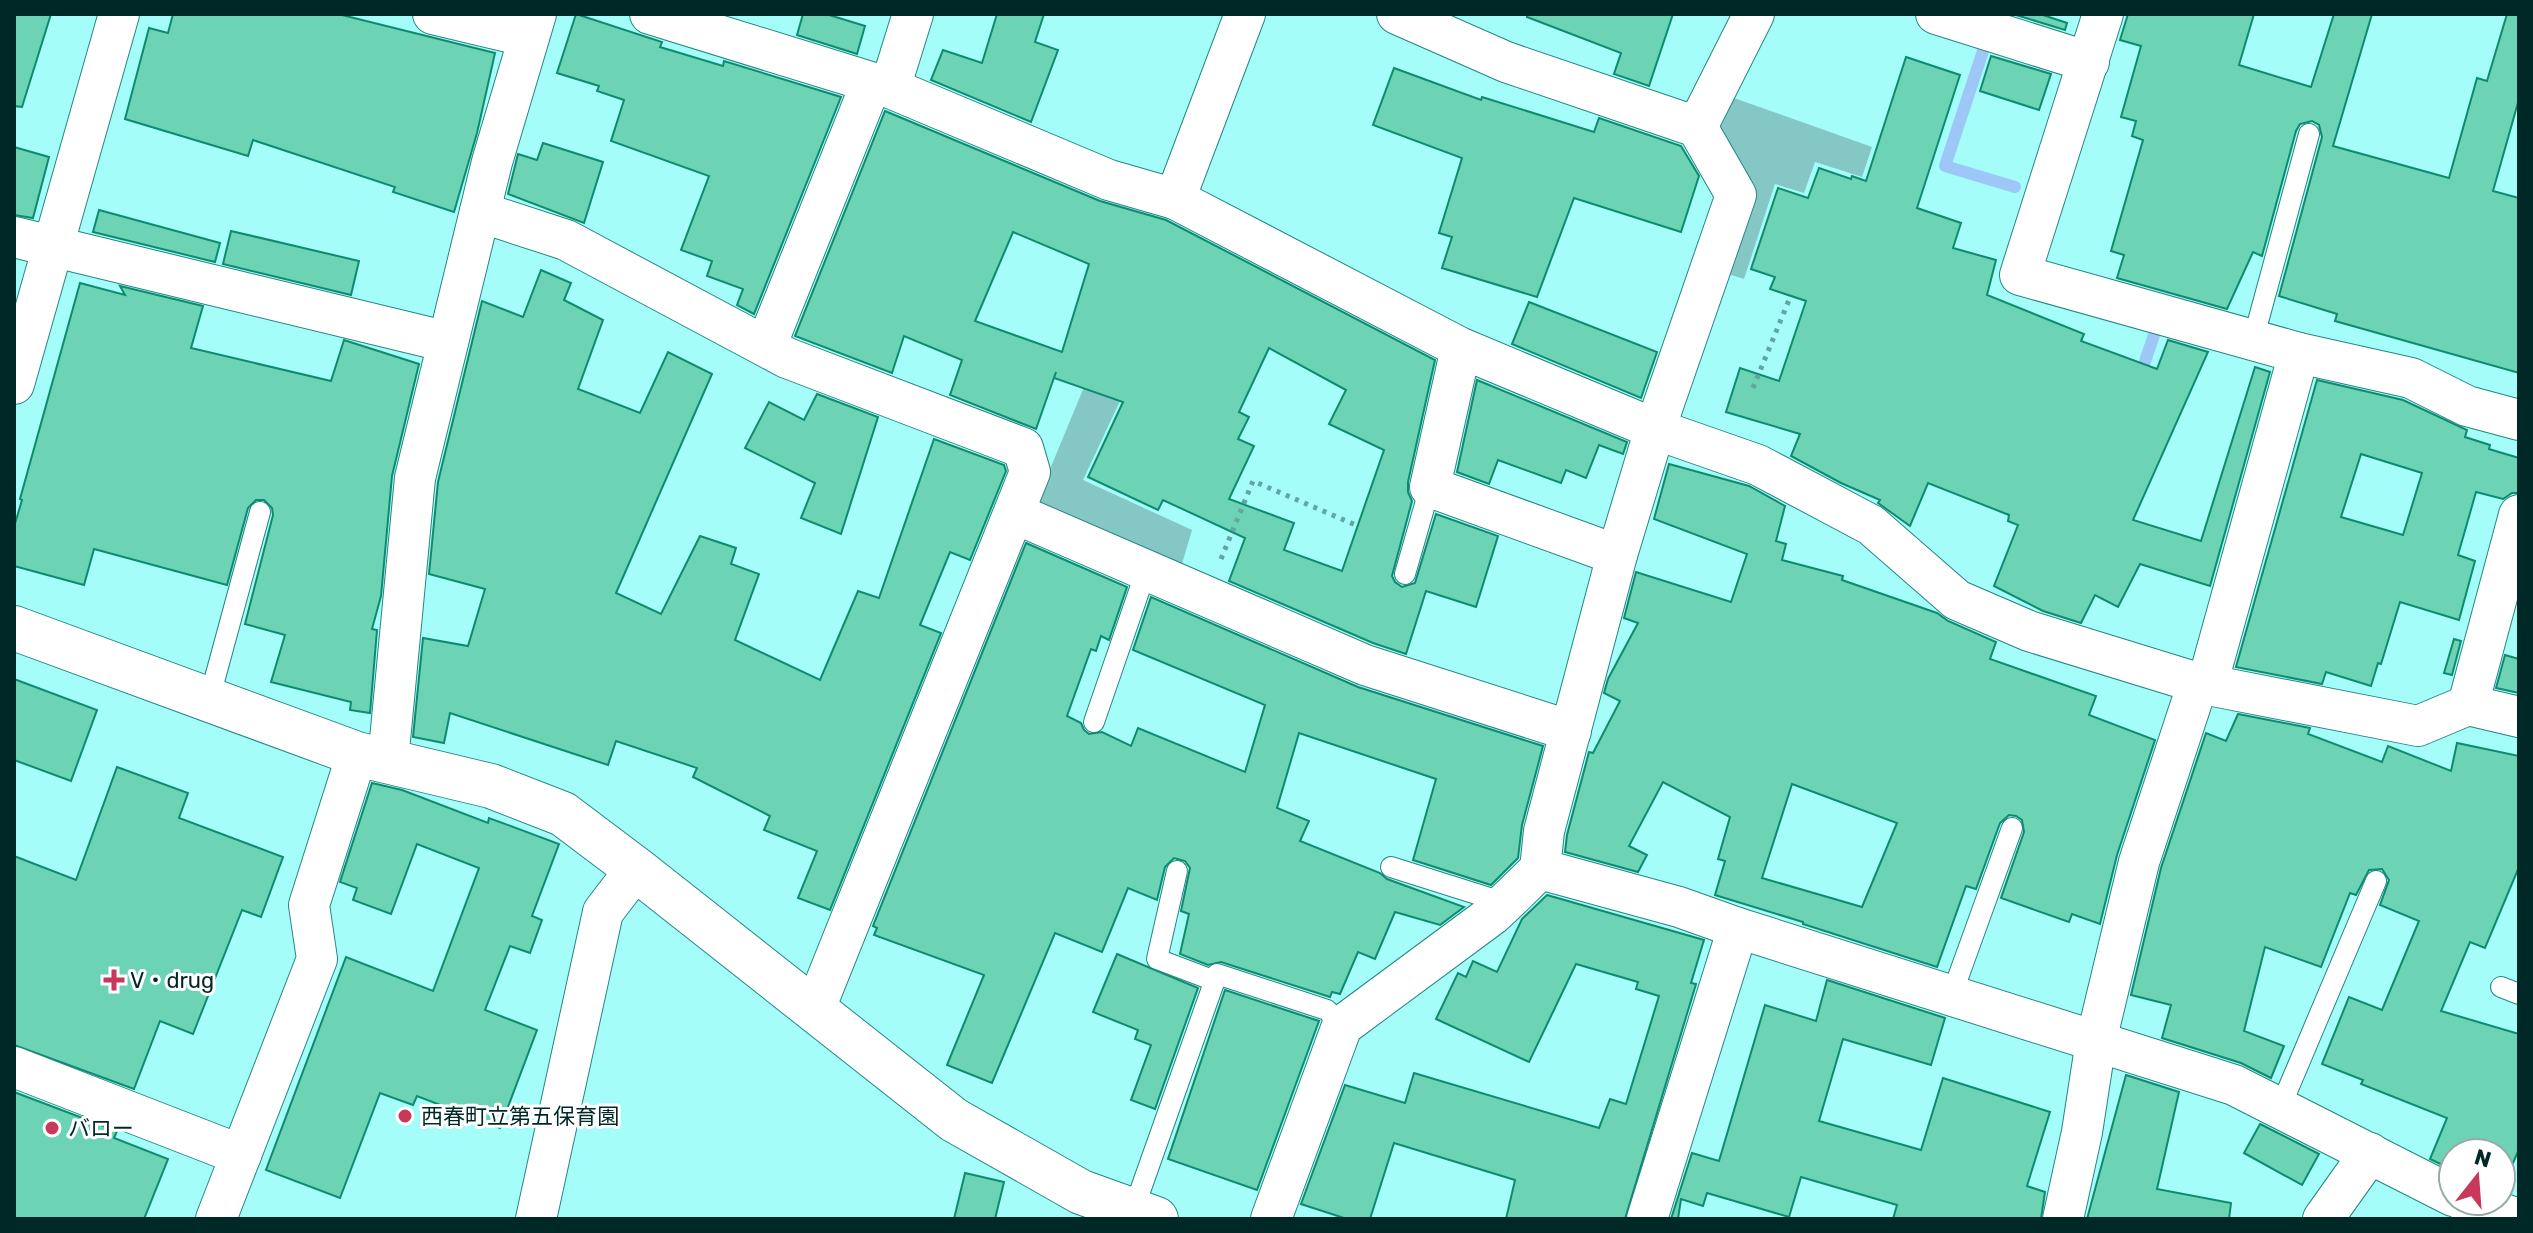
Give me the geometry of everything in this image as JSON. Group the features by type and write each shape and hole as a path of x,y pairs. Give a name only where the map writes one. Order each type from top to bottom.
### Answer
{"street":[{"path":"14,384 119,14"},
{"path":"216,1219 317,959 309,905 372,757 415,478 492,162 532,26 433,14"},
{"path":"650,14 880,86 1109,180 1175,199 1461,348 1655,429 1758,465 1871,525 1957,600 2029,631 2203,684 2418,726 2468,705 2519,717"},
{"path":"766,346 913,14"},
{"path":"1175,199 1245,14"},
{"path":"1271,1219 1342,1026 1492,915 1540,869 1544,831 1617,555 1655,429 1736,195 1697,127 1506,62 1397,14"},
{"path":"1697,127 1754,14"},
{"path":"1936,14 2089,62"},
{"path":"2103,14 2020,275 2299,353 2411,378 2467,406 2519,420"},
{"path":"480,212 566,240 787,358 1023,448 1030,472 814,1011"},
{"path":"14,237 448,342"},
{"path":"1461,348 1430,487 1617,555"},
{"path":"2063,1219 2082,1132 2096,1041 2139,862 2203,684 2299,353"},
{"path":"1014,513 1365,665 1571,731"},
{"path":"2468,705 2519,515"},
{"path":"14,628 372,757 491,786 563,814 954,1120 1081,1192 1144,1215"},
{"path":"536,1219 603,912 636,869"},
{"path":"1540,869 1679,907 2234,1085 2437,1190"},
{"path":"1647,1219 1738,928"},
{"path":"14,1067 241,1155"},
{"path":"2323,1219 2370,1153"}],"lane":[{"path":"2253,340 2309,134"},
{"path":"1405,574 1430,487"},
{"path":"209,700 260,512"},
{"path":"1094,722 1146,571"},
{"path":"1952,994 2012,828"},
{"path":"1391,867 1505,903"},
{"path":"1177,871 1157,959 1215,981"},
{"path":"2280,1108 2376,881"},
{"path":"1144,1215 1217,974 1327,1010 1342,1026"}],"path":[{"path":"1753,388 1789,300"},
{"path":"1206,598 1253,481 1358,526"}],"shaded area":[{"path":"1734,98 1872,147 1862,177 1815,162 1804,193 1775,184 1744,279 1719,271 1716,138"},
{"path":"1104,339 1141,356 1083,480 1192,530 1179,574 1033,510"}],"building":[{"path":"14,14 51,14 22,107 14,106"},
{"path":"173,14 338,14 495,53 477,133 454,212 393,192 395,187 253,140 248,156 125,119 149,28 168,33"},
{"path":"576,14 662,42 660,47 723,66 724,61 841,97 754,314 737,305 743,289 707,276 712,261 681,250 709,176 611,141 624,100 597,91 599,86 557,73"},
{"path":"803,14 826,14 865,26 857,54 797,35"},
{"path":"997,14 1044,14 1035,42 1058,50 1031,122 931,80 943,50 982,63"},
{"path":"1527,14 1673,14 1649,86 1614,74 1621,53 1527,17"},
{"path":"2013,14 2040,14 2067,23 2065,30"},
{"path":"2128,14 2254,14 2239,65 2311,87 2334,14 2372,14 2333,146 2449,178 2477,78 2487,81 2507,14 2519,14 2519,99 2493,191 2519,198 2519,373 2335,321 2337,314 2279,296 2322,137 2319,125 2312,121 2300,124 2296,131 2262,256 2253,252 2227,309 2117,278 2124,255 2111,251 2143,140 2132,136 2136,121 2121,117 2141,46 2120,40"},
{"path":"1991,56 2051,74 2039,110 1980,91"},
{"path":"1906,57 1960,75 1917,208 1961,223 1953,248 1996,260 1987,295 2084,334 2081,341 2157,369 2168,340 2208,352 2133,520 2201,541 2255,367 2270,372 2210,586 2140,564 2118,607 2095,595 2081,623 2043,611 1994,586 2018,525 2008,521 2009,515 1928,483 1910,526 1878,503 1880,500 1791,456 1800,434 1726,412 1740,368 1779,381 1806,301 1770,289 1775,277 1751,269 1778,188 1808,198 1819,168 1866,181"},
{"path":"1394,68 1481,100 1482,97 1594,132 1599,118 1681,146 1699,176 1681,232 1574,198 1537,297 1442,268 1452,237 1439,233 1462,158 1373,125"},
{"path":"885,111 1100,201 1166,220 1435,360 1408,482 1412,501 1392,576 1402,587 1415,583 1436,514 1498,536 1476,607 1426,591 1406,654 1373,643 1229,581 1245,538 1163,500 1158,510 1088,477 1123,402 1054,378 1056,372 1036,429 950,395 962,360 904,336 892,373 795,336","holes":["1013,232 1089,264 1062,352 975,321","1269,348 1346,390 1329,424 1384,450 1342,571 1284,550 1294,523 1229,499 1254,446 1238,439 1249,417 1239,412"]},
{"path":"543,143 603,162 584,223 508,194 518,154 537,160"},
{"path":"14,147 49,157 33,218 14,215"},
{"path":"99,210 220,243 215,262 93,232"},
{"path":"231,231 359,261 351,295 223,264"},
{"path":"541,270 571,283 564,300 603,320 578,389 640,413 668,352 712,374 616,593 661,614 700,536 736,548 731,564 759,574 735,640 820,680 858,591 879,598 934,439 1004,465 1006,471 970,560 950,552 920,625 941,633 830,910 798,898 817,851 764,830 770,816 693,777 697,768 616,741 608,765 450,713 444,743 413,737 423,638 468,646 485,589 429,574 438,482 482,301 523,317"},
{"path":"80,283 125,295 120,286 203,306 191,348 331,381 344,340 419,364 392,476 381,596 372,629 377,630 370,713 350,710 351,702 271,682 285,635 245,624 273,515 272,508 264,500 256,500 248,508 227,585 94,549 84,585 14,566 14,527 20,499"},
{"path":"1529,302 1657,352 1641,398 1512,344"},
{"path":"1477,380 1627,442 1623,454 1599,445 1586,478 1566,470 1561,483 1498,460 1489,484 1457,472"},
{"path":"2317,380 2403,400 2467,430 2465,437 2490,445 2489,449 2519,458 2519,493 2512,493 2503,499 2476,492 2458,555 2475,561 2459,620 2400,602 2371,686 2326,672 2322,684 2236,667","holes":["2361,454 2422,473 2403,535 2341,517"]},
{"path":"817,394 878,417 841,534 801,518 815,483 745,448 769,402 804,420"},
{"path":"1669,464 1749,486 1785,506 1776,541 1786,544 1782,560 1843,576 1842,580 1937,613 1996,642 1990,659 2096,696 2089,715 2155,740 2117,855 2100,924 2072,914 2069,922 2001,898 2024,832 2022,820 2009,815 2000,823 1976,889 1966,886 1937,967 1715,895 1725,861 1718,859 1730,817 1663,782 1629,846 1647,855 1638,872 1565,852 1589,752 1593,753 1620,701 1604,693 1608,679 1638,623 1624,618 1636,572 1731,602 1747,554 1654,519","holes":["1792,784 1897,823 1862,907 1762,878"]},
{"path":"1026,543 1127,587 1109,640 1101,636 1096,651 1091,649 1067,716 1081,723 1089,734 1102,732 1131,746 1138,728 1245,772 1265,705 1133,650 1151,597 1358,687 1543,746 1522,825 1518,858 1491,885 1413,860 1436,779 1299,733 1277,808 1309,821 1300,841 1380,873 1387,879 1464,907 1440,925 1395,912 1375,959 1358,952 1340,994 1332,992 1330,997 1221,962 1208,965 1180,954 1189,914 1181,911 1190,868 1185,861 1174,858 1165,867 1157,900 1128,888 1102,952 1055,933 992,1083 947,1065 984,975 874,935 877,928 873,926"},
{"path":"2454,639 2461,641 2452,675 2444,673"},
{"path":"2505,655 2519,659 2519,693 2496,688"},
{"path":"14,679 97,710 71,781 14,760"},
{"path":"2238,714 2310,728 2308,734 2382,762 2388,746 2451,771 2457,743 2519,756 2519,867 2485,948 2470,942 2441,1011 2519,1034 2517,1154 2517,1137 2439,1137 2447,1118 2361,1084 2363,1080 2322,1064 2349,997 2382,1010 2419,921 2380,905 2389,880 2382,869 2369,870 2356,895 2350,893 2321,967 2265,947 2244,1031 2284,1046 2271,1078 2241,1063 2162,1038 2171,1005 2131,995 2161,868 2206,733 2226,741"},
{"name":"V・drug","path":"117,767 188,793 179,818 283,857 261,917 242,910 193,1034 160,1021 134,1089 14,1045 14,856 76,880"},
{"path":"372,783 402,790 488,823 489,818 559,844 532,916 542,920 530,953 510,946 485,1010 537,1030 500,1128 417,1096 413,1105 380,1093 340,1198 266,1170 346,957 433,991 479,868 417,844 391,914 353,900 357,888 340,882"},
{"path":"1547,895 1704,940 1691,983 1696,984 1625,1219 1506,1219 1515,1180 1394,1143 1370,1219 1347,1219 1301,1204 1345,1085 1405,1103 1414,1073 1599,1128 1610,1099 1626,1104 1659,996 1636,989 1638,982 1576,964 1529,1062 1436,1019 1458,973 1466,977 1473,961 1497,972 1522,919"},
{"path":"1117,954 1198,988 1155,1109 1131,1100 1151,1045 1135,1039 1138,1030 1093,1012"},
{"path":"1827,980 1945,1018 1931,1065 1843,1039 1819,1121 1921,1150 1943,1078 2050,1112 2027,1186 2045,1192 2041,1219 1893,1219 1897,1205 1801,1177 1789,1217 1707,1193 1703,1206 1681,1199 1678,1219 1671,1219 1692,1153 1719,1161 1765,1005 1816,1021"},
{"path":"1225,990 1319,1021 1257,1190 1168,1159"},
{"path":"2126,1075 2179,1092 2157,1189 2231,1203 2229,1219 2087,1219"},
{"name":"バロー","path":"14,1092 117,1131 114,1138 168,1159 144,1219 14,1219"},
{"path":"2260,1124 2319,1154 2302,1185 2244,1153"},
{"path":"2437,1142 2437,1162 2430,1159"},
{"path":"965,1173 1004,1182 995,1219 954,1219"}],"waterway":[{"path":"1984,48 1945,166 2015,187"},
{"path":"2139,379 2154,335"}],"place":[{"name":"V・drug","path":"114,980"},
{"name":"西春町立第五保育園","path":"405,1116"},
{"name":"バロー","path":"52,1128"}]}
